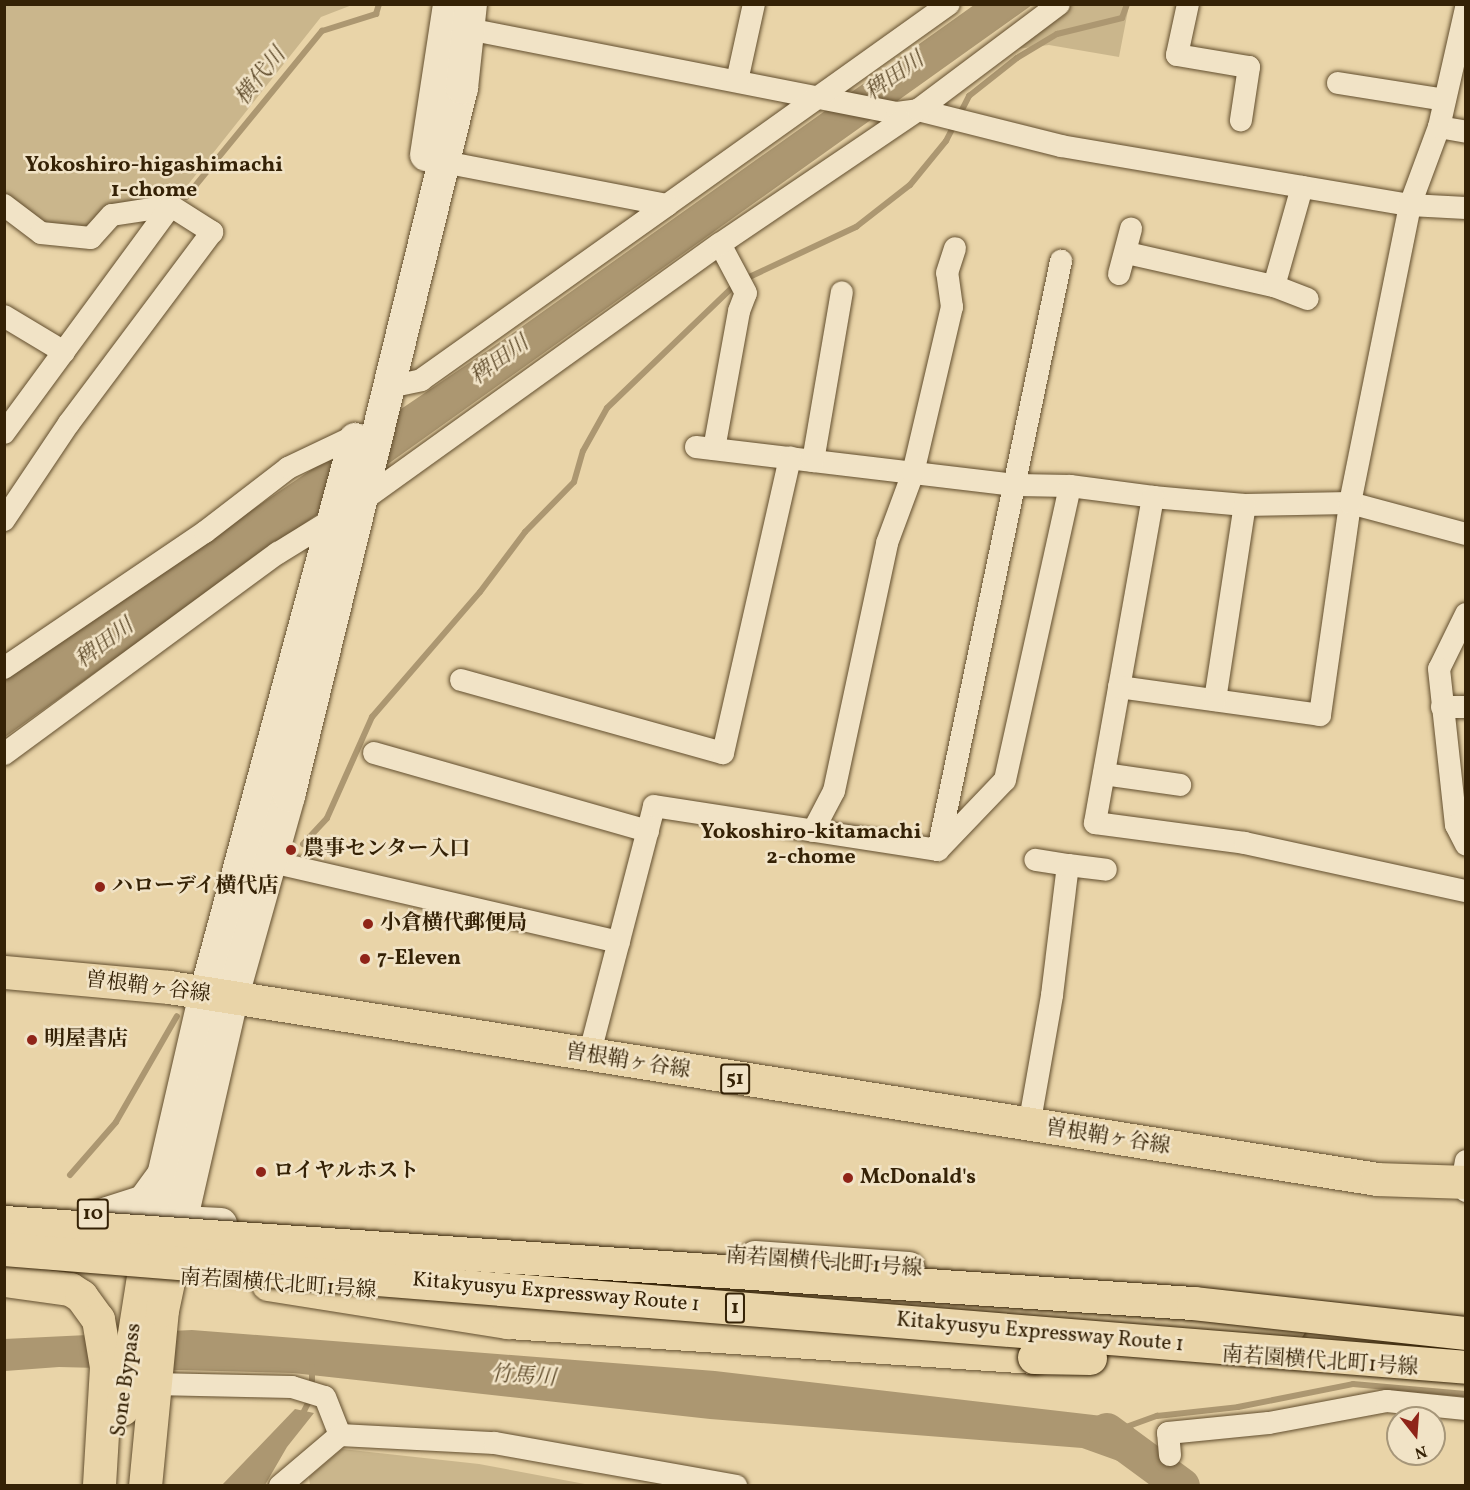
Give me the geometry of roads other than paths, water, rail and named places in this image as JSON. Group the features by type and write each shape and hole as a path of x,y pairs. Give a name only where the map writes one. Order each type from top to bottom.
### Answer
{"main road":[{"name":"曽根鞘ヶ谷線","path":"4,972 219,997 1377,1179 1465,1179"},
{"name":"10","path":"4,1206 167,1220"},
{"name":"Sone Bypass","path":"113,1485 136,1371 152,1324 154,1271 167,1220"},
{"name":"Kitakyusyu Expressway Route 1","path":"4,1222 1169,1301 1466,1333"},
{"path":"343,1232 518,1272 1191,1324 1414,1329"},
{"name":"10","path":"4,1236 124,1247 154,1271"},
{"name":"Kitakyusyu Expressway Route 1","path":"4,1249 1466,1367"},
{"path":"4,1264 154,1271"},
{"path":"4,1280 70,1289 90,1307 102,1330 136,1371 99,1485"},
{"path":"268,1284 508,1322 1034,1357 1362,1360"},
{"name":"Sone Bypass","path":"136,1371 145,1485"}],"street":[{"path":"737,81 754,4"},
{"path":"4,668 205,532 288,468 421,380 821,98 949,4"},
{"path":"4,754 278,553 341,518 720,244 1059,4"},
{"path":"1188,4 1177,54 1249,68 1240,120"},
{"path":"1119,687 1320,715 1350,502 1410,205 1439,127 1463,31 1466,8"},
{"path":"459,14 737,81 907,112 1061,146 1410,205 1466,208"},
{"path":"101,1215 144,1201 163,1174 219,997 272,862 341,518 462,88 459,14"},
{"path":"371,415 459,14"},
{"path":"1338,82 1445,100"},
{"path":"1439,127 1466,132"},
{"path":"443,162 667,205"},
{"path":"1274,286 1302,187"},
{"path":"4,205 41,233 91,238 112,215 171,206 212,232 69,423 4,520"},
{"path":"4,433 171,206"},
{"path":"1119,274 1127,253 1131,229"},
{"path":"720,244 746,293 739,311 705,448 1017,485 1070,486 1153,497 1245,505 1350,502 1466,534"},
{"path":"813,831 834,791 887,543 913,473 952,307 947,273 955,248"},
{"path":"1127,253 1274,286 1308,299"},
{"path":"938,850 1017,485 1061,261"},
{"path":"813,461 842,292"},
{"path":"4,316 64,352"},
{"path":"461,680 723,753 790,458"},
{"path":"938,850 1005,780 1070,486"},
{"path":"1153,497 1095,823 1245,843 1466,891"},
{"path":"1215,700 1245,505"},
{"path":"167,1220 219,997 325,593"},
{"path":"1466,614 1439,669 1456,825 1466,845"},
{"path":"1442,707 1466,707"},
{"path":"374,753 648,831"},
{"path":"1104,774 1180,785"},
{"path":"590,1056 654,806 938,850"},
{"path":"1035,860 1106,870"},
{"path":"272,862 619,942"},
{"path":"1029,1126 1052,995 1068,865"},
{"path":"163,1174 167,1220"},
{"name":"南若園横代北町1号線","path":"167,1220 851,1263 1466,1322"},
{"name":"南若園横代北町1号線","path":"154,1271 268,1284 1466,1372"},
{"path":"136,1371 292,1387 325,1397 340,1435"},
{"path":"1170,1455 1168,1433 1269,1423 1387,1401 1466,1409"},
{"path":"280,1485 340,1435 495,1443 736,1485"}],"water":[{"name":"稗田川","path":"974,5 1032,5 5,737 5,677 503,340"},
{"name":"竹馬川","path":"192,1330 715,1371 1111,1417 1133,1427 1146,1461 1135,1467 1082,1448 710,1419 293,1373 59,1367 5,1371 4,1339"},
{"path":"295,1409 314,1413 287,1447 265,1485 222,1485"}],"waterway":[{"name":"横代川","path":"186,197 322,31 376,14 379,4"},
{"path":"745,279 856,227 910,185 946,141 969,96 1017,58 1057,34 1122,18 1127,4"},
{"path":"303,844 327,818 372,717 480,592 525,532 574,482 583,451 607,408 736,284"},
{"path":"70,1175 116,1122 177,1016"},
{"path":"301,1417 312,1395 312,1367"},
{"path":"1126,1427 1157,1416 1238,1407 1353,1384 1466,1394"},
{"path":"1107,1431 1182,1486"}],"place":[{"name":"農事センター入口","path":"291,850"},
{"name":"ハローデイ横代店","path":"100,887"},
{"name":"小倉横代郵便局","path":"368,924"},
{"name":"7-Eleven","path":"365,959"},
{"name":"明屋書店","path":"32,1040"},
{"name":"ロイヤルホスト","path":"261,1172"},
{"name":"McDonald's","path":"848,1178"}],"district":[{"name":"Yokoshiro-higashimachi 1-chome","path":"154,178"},
{"name":"Yokoshiro-kitamachi 2-chome","path":"811,844"}]}
